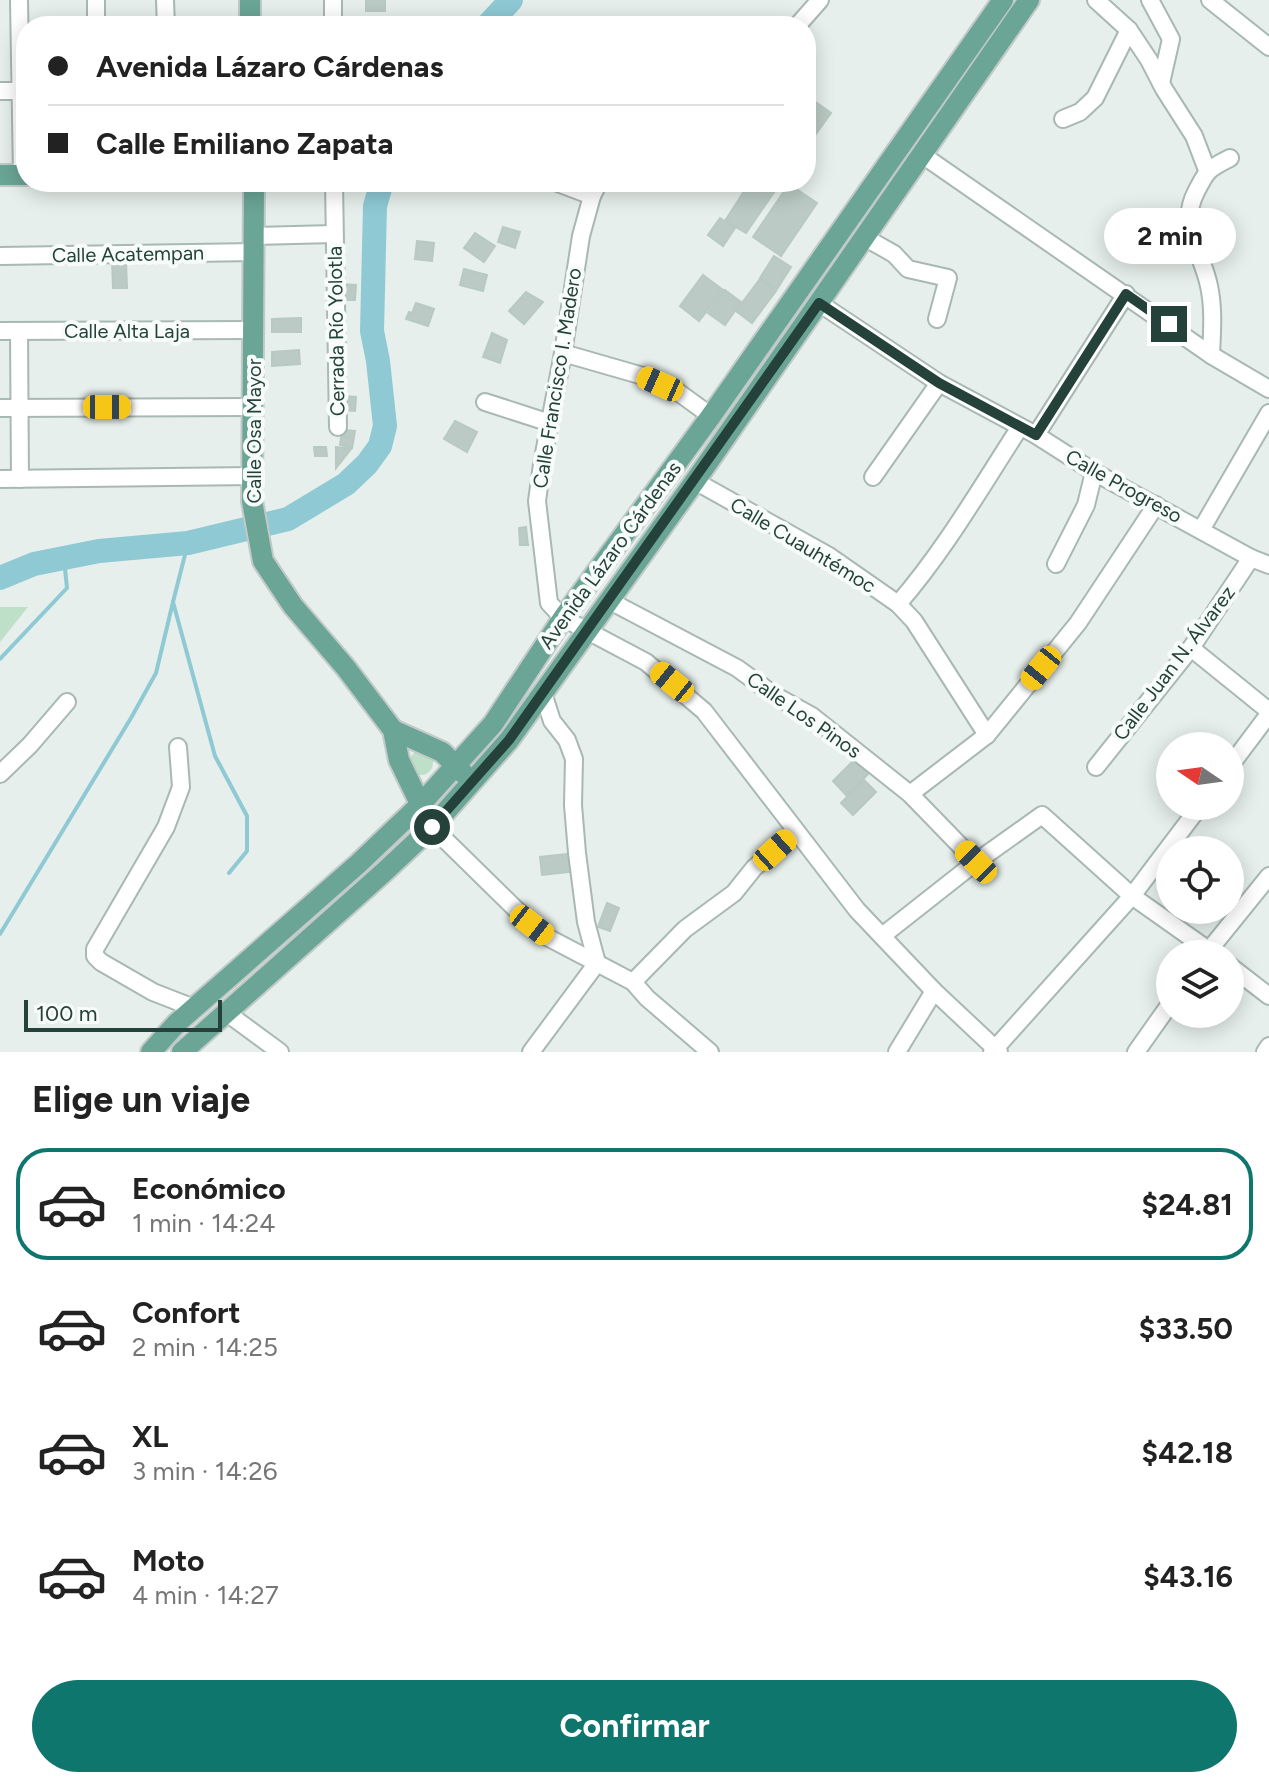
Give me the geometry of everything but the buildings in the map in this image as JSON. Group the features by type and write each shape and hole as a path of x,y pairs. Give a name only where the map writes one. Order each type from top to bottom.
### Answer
{"main road":[{"name":"Avenida Lázaro Cárdenas","path":"151,1052 194,1008 358,864 420,805 493,724 563,618 711,416 1003,0"},
{"name":"Avenida Lázaro Cárdenas","path":"182,1052 432,827 509,740 695,481 1029,0"},
{"name":"Calle Osa Mayor","path":"254,192 252,501 263,561 293,606 393,730 399,760 432,827"},
{"name":"Calle Osa Mayor","path":"393,730 442,752 472,781"}],"street":[{"path":"806,16 820,0"},
{"path":"1096,0 1129,30 1194,136 1207,170"},
{"path":"1150,0 1171,39 1161,83"},
{"path":"1210,0 1269,47"},
{"path":"1063,119 1080,112 1095,98 1129,30"},
{"path":"921,154 1211,355 1269,389"},
{"path":"1211,355 1213,315 1209,285 1188,224 1188,211 1207,170 1230,158"},
{"name":"Cerrada Río Yolotla","path":"334,192 338,427"},
{"name":"Calle Francisco I. Madero","path":"563,618 549,603 537,501 581,236 594,192"},
{"name":"Calle Acatempan","path":"0,256 255,244 334,234"},
{"path":"864,237 894,254 908,269 948,278 937,319"},
{"path":"1036,435 1126,294"},
{"name":"Calle Progreso","path":"819,303 939,383 1036,435 1094,472 1269,565"},
{"name":"Calle Alta Laja","path":"0,331 254,330"},
{"path":"19,331 20,479"},
{"path":"563,353 643,376 678,392 711,416"},
{"path":"873,477 939,383"},
{"path":"485,402 550,423"},
{"path":"0,408 253,407"},
{"path":"1201,530 1269,413"},
{"path":"898,604 926,569 1020,427"},
{"path":"1056,564 1086,505 1094,472"},
{"path":"0,479 253,476"},
{"name":"Calle Cuauhtémoc","path":"695,481 829,556 898,604 914,621 987,735"},
{"path":"910,794 987,735 1078,623 1156,505"},
{"name":"Calle Juan N. Álvarez","path":"1096,767 1191,648 1251,558"},
{"name":"Calle Los Pinos","path":"608,600 737,668 774,695 812,716 910,794 976,862"},
{"path":"563,618 646,662 704,711 857,910 995,1051 1132,896 1189,820"},
{"path":"1191,648 1269,713 1244,747"},
{"path":"543,693 552,721 567,740 574,759 573,805 577,853 586,922 597,963"},
{"path":"0,774 67,702"},
{"path":"178,747 181,787 166,827 95,949 95,956 153,992 194,1008"},
{"path":"882,936 1042,815 1132,896 1192,940"},
{"path":"432,827 532,925 547,937 633,982 647,998 710,1052"},
{"path":"633,982 685,929 734,893 754,868 795,832"},
{"path":"1220,940 1269,876"},
{"path":"531,1052 597,963"},
{"path":"1244,977 1269,996"},
{"path":"897,1052 934,991"},
{"path":"227,1013 280,1052"},
{"path":"1136,1052 1156,1024"},
{"path":"1265,1052 1269,1046"}],"green space":[{"path":"0,607 28,607 0,642"},
{"path":"421,751 429,755 433,763 429,771 421,775 413,771 409,763 413,755"}],"waterway":[{"path":"496,16 511,0"},
{"path":"0,578 34,564 99,551 188,543 288,519 346,484 367,464 380,446 385,426 372,331 375,206 379,192"},
{"path":"188,543 173,602 215,756 247,816 247,851 229,873"},
{"path":"0,659 67,588 64,559"},
{"path":"0,934 156,673 173,602"}],"route":[{"path":"432,827 509,740 819,303 939,383 1036,435 1126,294 1169,324"}]}
